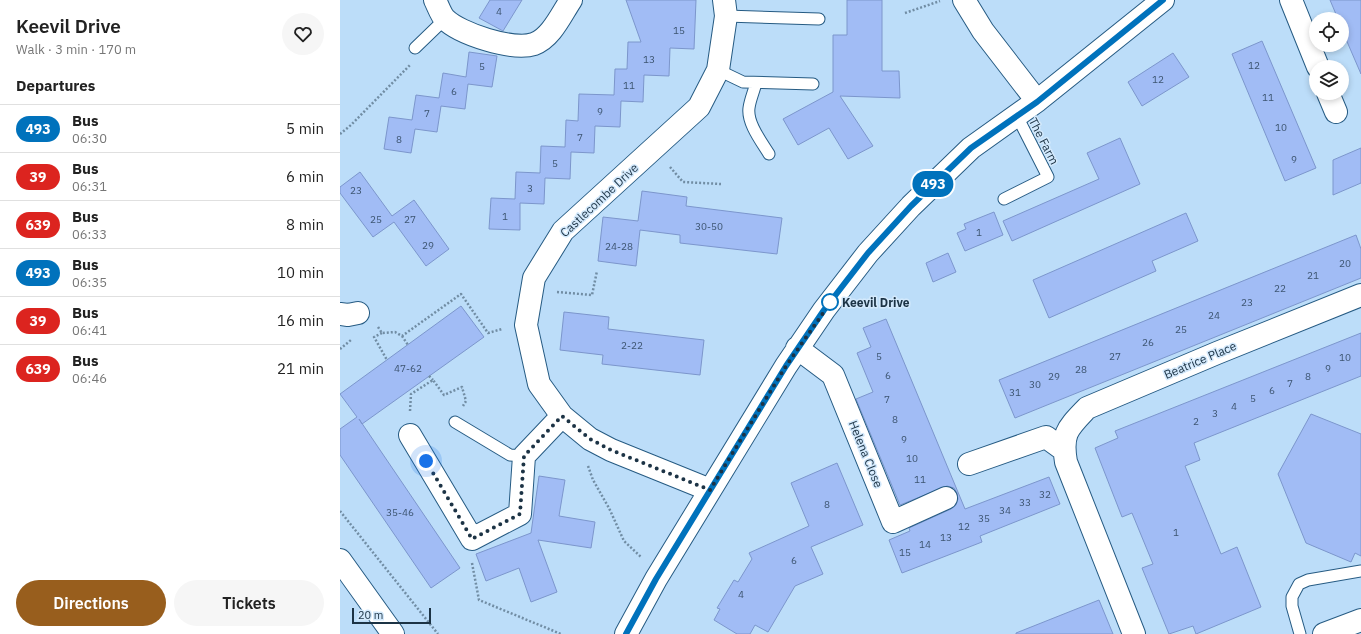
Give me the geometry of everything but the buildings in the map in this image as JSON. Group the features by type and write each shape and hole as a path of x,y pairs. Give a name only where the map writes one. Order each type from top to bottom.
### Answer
{"main road":[{"path":"440,9 472,34 495,43 518,46 534,44 550,32 571,0"},
{"path":"964,0 983,31 1037,102"},
{"path":"626,634 656,579 797,348 868,253 911,206 971,148 1037,102 1162,0"},
{"path":"1291,0 1315,60"},
{"name":"Castlecombe Drive","path":"710,490 611,450 590,439 562,416 539,384 526,325 534,278 563,231 699,107 718,70 725,8"},
{"name":"Beatrice Place","path":"1134,634 1066,462 1064,436 1073,423 1087,408 1217,353 1361,295"},
{"name":"Helena Close","path":"797,348 833,375 893,522 946,498"},
{"path":"410,436 472,539 520,514 524,456 562,416"},
{"path":"969,464 1046,437 1064,450"},
{"path":"340,560 393,634"},
{"path":"1324,634 1361,620"}],"lane":[{"path":"725,8 819,19"},
{"path":"415,48 440,9"},
{"path":"718,70 743,82 813,84"},
{"path":"756,83 749,109 750,117 753,126 769,154"},
{"name":"The Farm","path":"1004,198 1048,177 1017,116"},
{"path":"454,422 510,455 524,456"},
{"path":"1300,634 1292,606 1292,596 1299,584 1308,580 1361,571"}],"path":[{"path":"905,13 944,0"},
{"path":"340,134 351,125 416,59 415,48"},
{"path":"655,148 683,182 721,184"},
{"path":"532,290 592,295 597,271"},
{"path":"402,336 461,294 488,333 526,325"},
{"path":"349,314 372,317 382,333"},
{"path":"387,360 374,337 382,333 396,332 402,336 408,345"},
{"path":"430,376 444,395 462,387 466,401 454,422"},
{"path":"410,436 410,393 433,380"},
{"path":"590,439 588,466 593,480 624,541 642,558"},
{"path":"340,511 438,634"},
{"path":"472,539 472,563 479,600 561,634"}],"bus line":[{"name":"493","path":"626,634 656,579 797,348 868,253 911,206 971,148 1037,102 1163,0"}],"place":[{"name":"Keevil Drive","path":"830,302"}],"route":[{"path":"426,461 472,539 520,514 524,456 562,416 590,439 611,450 710,490 797,348 833,299 830,302"}]}
